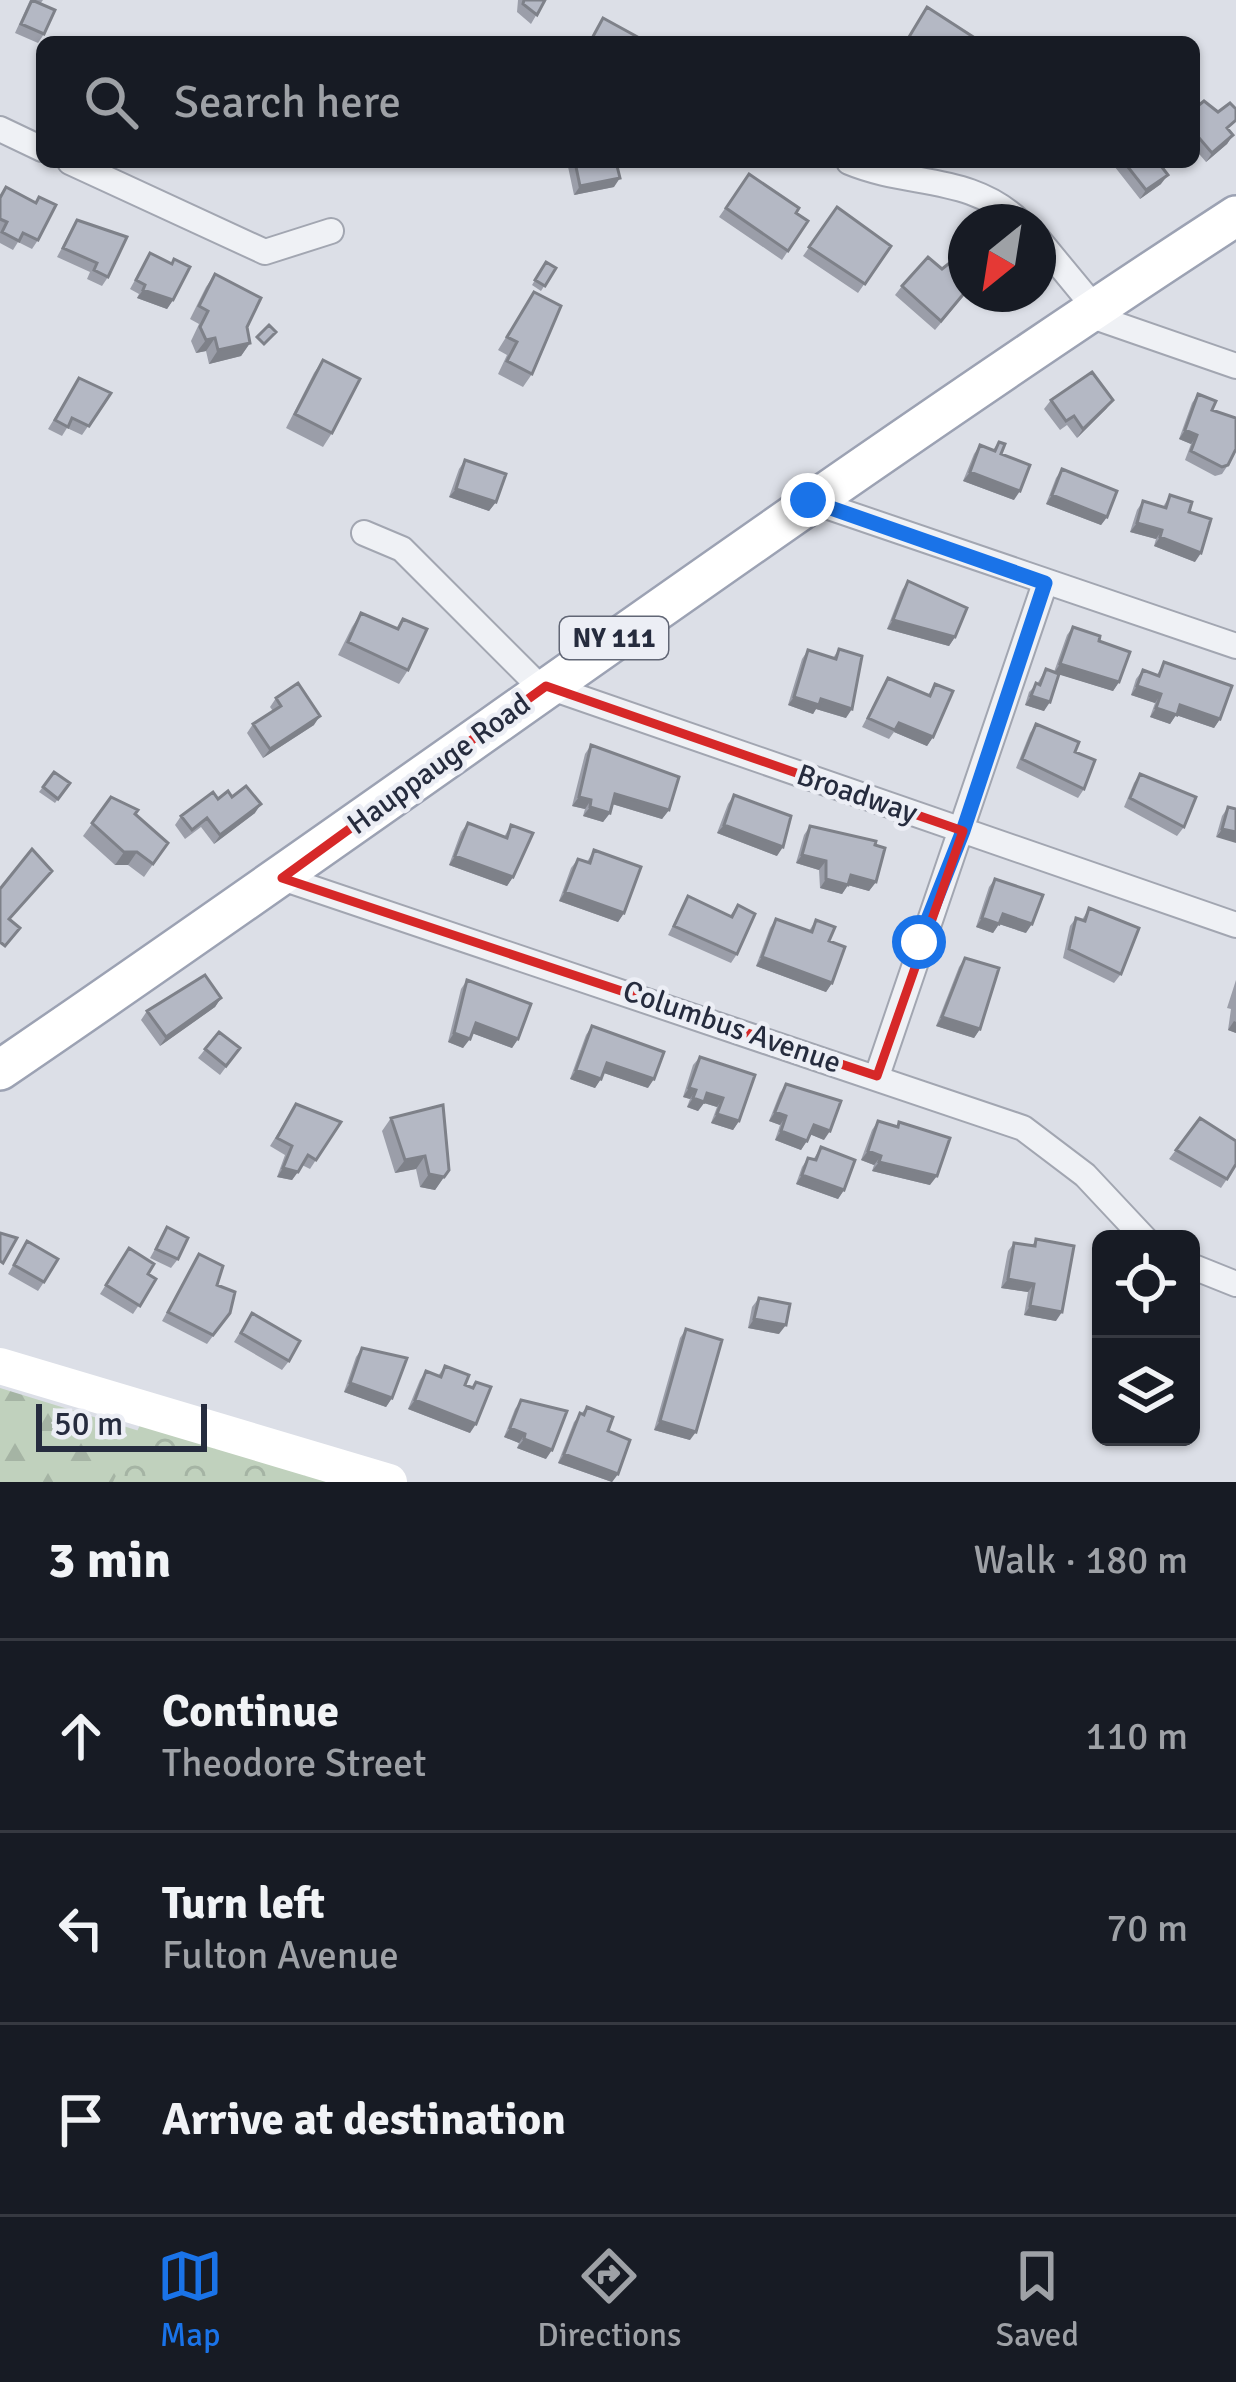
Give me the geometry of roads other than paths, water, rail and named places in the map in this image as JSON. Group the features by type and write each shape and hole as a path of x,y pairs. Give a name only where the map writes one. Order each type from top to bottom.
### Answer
{"main road":[{"name":"Hauppauge Road","path":"0,1070 282,878 808,500 1236,216"}],"street":[{"path":"0,130 36,146"},
{"path":"83,168 265,252 331,231"},
{"path":"878,168 957,184 1001,204"},
{"path":"1056,264 1090,311 1236,366"},
{"path":"808,500 1236,646"},
{"path":"364,533 402,549 544,688"},
{"path":"878,1076 919,942 963,831 1045,583"},
{"name":"Broadway","path":"544,688 1236,925"},
{"name":"Columbus Avenue","path":"282,878 1023,1128 1084,1175 1136,1230"},
{"path":"1200,1269 1236,1284"},
{"path":"0,1366 388,1482"}]}
